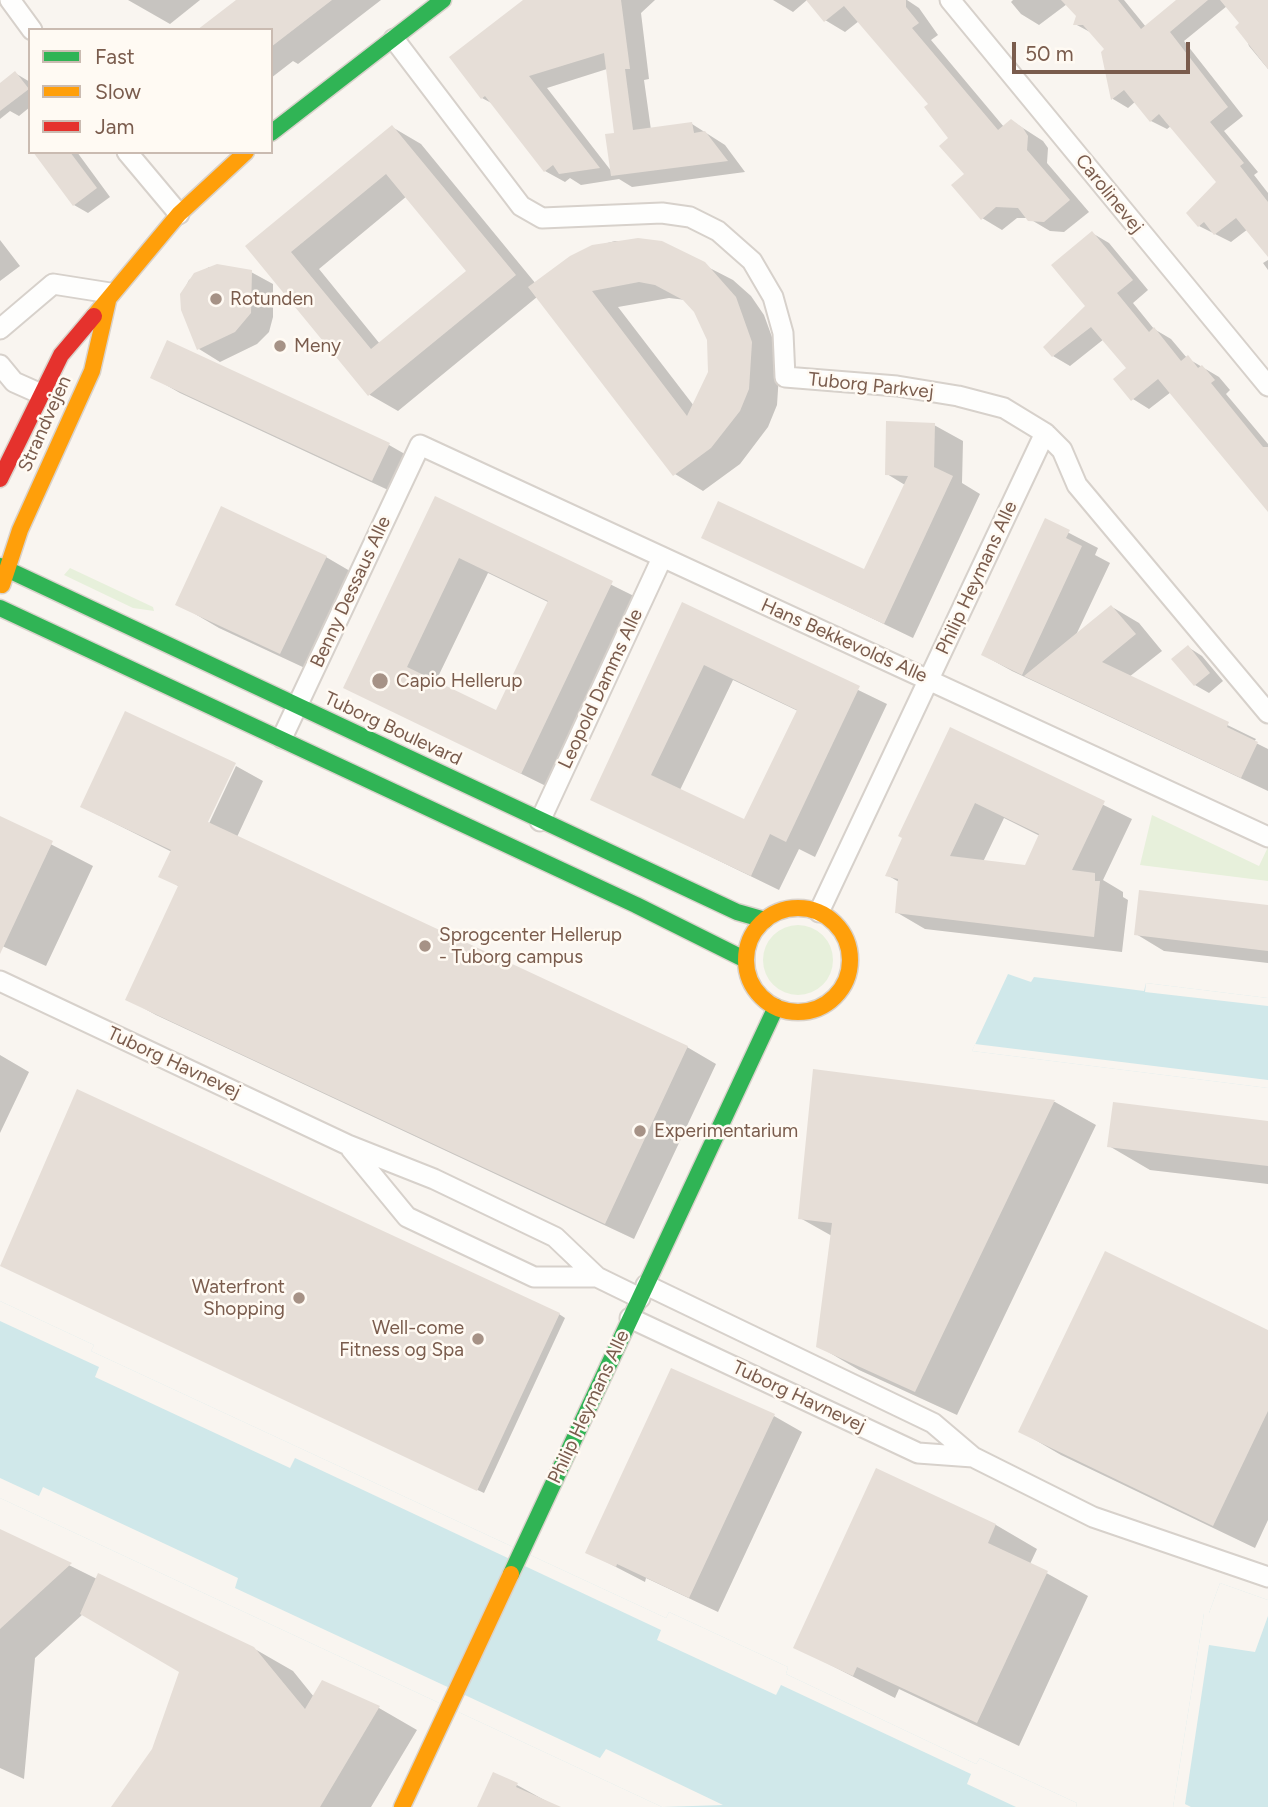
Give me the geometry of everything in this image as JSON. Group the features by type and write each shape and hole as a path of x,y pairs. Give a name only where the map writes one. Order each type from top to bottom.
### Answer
{"street":[{"path":"10,0 31,28"},
{"path":"273,131 443,0"},
{"name":"Carolinevej","path":"950,0 1268,386"},
{"name":"Tuborg Parkvej","path":"394,39 521,206 542,218 662,214 690,218 718,231 752,261 774,297 783,333 785,377 897,386 958,396 1004,408 1045,433 1062,450 1077,485 1268,713"},
{"path":"129,154 179,214"},
{"name":"Strandvejen","path":"0,479 61,355 110,293 179,214 244,154"},
{"path":"0,329 53,284 110,293"},
{"name":"Strandvejen","path":"0,593 3,568 92,371 110,293"},
{"path":"0,365 14,382 41,394"},
{"name":"Philip Heymans Alle","path":"819,912 1045,433"},
{"name":"Hans Bekkevolds Alle","path":"420,445 1268,837"},
{"name":"Benny Dessaus Alle","path":"282,738 420,445"},
{"name":"Leopold Damms Alle","path":"540,821 662,558"},
{"name":"Tuborg Boulevard","path":"3,568 540,821 737,912 765,920"},
{"path":"0,608 721,945 746,960"},
{"path":"791,908 819,912 832,920 848,946 848,977 832,1000 820,1008 805,1012 776,1007 753,987 746,960 754,931 765,920 791,908"},
{"name":"Tuborg Havnevej","path":"0,981 348,1145 434,1180 555,1237 597,1277"},
{"name":"Philip Heymans Alle","path":"402,1807 776,1007"},
{"name":"Tuborg Havnevej","path":"348,1145 407,1217 534,1278 597,1277 643,1292 933,1423 973,1457 1093,1517 1268,1577"},
{"name":"Tuborg Havnevej","path":"630,1318 918,1454 973,1457"}],"green space":[{"path":"70,568 153,607 154,611 133,608 64,575"},
{"path":"1152,815 1259,866 1268,847 1268,881 1140,865"},
{"path":"798,925 823,935 833,960 823,985 798,995 773,985 763,960 773,935"}],"water":[{"path":"1008,974 1031,982 1034,977 1144,991 1146,983 1268,998 1268,1088 972,1051"},
{"path":"0,1301 94,1345 91,1351 666,1618 669,1612 788,1667 786,1674 976,1764 980,1758 1077,1803 1076,1807 662,1807 0,1498"},
{"path":"1220,1583 1268,1600 1268,1807 1173,1807 1204,1613 1209,1613"}],"pier":[{"path":"1146,983 1268,998 1268,1006 1145,992"},
{"path":"975,1044 1268,1080 1268,1088 972,1051"},
{"path":"0,1301 94,1345 91,1351 666,1618 669,1612 788,1667 786,1674 976,1764 980,1758 1077,1803 1076,1807 1016,1807 967,1784 971,1774 781,1685 776,1695 657,1640 661,1630 295,1458 290,1468 95,1377 99,1367 0,1321"},
{"path":"0,1478 39,1496 43,1487 238,1578 235,1588 600,1758 606,1749 723,1805 662,1807 0,1498"},
{"path":"1220,1583 1268,1600 1268,1616 1255,1652 1209,1645 1185,1804 1191,1807 1173,1807 1204,1613 1209,1613"}],"building":[{"path":"236,0 332,0 273,45 273,28 200,28"},
{"path":"523,0 621,0 630,69 625,69 633,130 692,122 694,133 705,131 728,161 611,176 605,134 614,133 604,53 529,76 600,168 559,174 553,165 544,172 485,96 481,99 449,57"},
{"path":"806,0 906,0 906,7 919,23 912,28 998,130 1011,119 1023,128 1028,136 1027,150 1070,200 1044,222 1028,221 1018,208 996,207 981,220 951,185 964,174 939,146 948,138 924,107 928,104 844,6 824,22"},
{"path":"1061,0 1118,0 1141,29 1176,0 1208,0 1170,32 1228,107 1210,122 1244,163 1240,166 1268,202 1268,257 1236,218 1214,235 1204,222 1198,227 1186,213 1216,182 1159,114 1150,122 1124,90 1111,100 1101,52 1104,49 1083,25 1073,25 1076,16"},
{"path":"1220,0 1268,0 1268,69 1235,27 1239,23"},
{"path":"15,71 28,90 0,111 0,83"},
{"path":"392,125 516,275 368,396 245,246","holes":["386,174 466,271 371,349 291,252"]},
{"path":"34,154 72,154 97,188 73,206"},
{"path":"1092,231 1133,280 1117,293 1149,332 1154,327 1181,361 1188,355 1198,368 1202,365 1215,380 1211,383 1263,447 1268,447 1268,512 1158,379 1131,401 1113,379 1126,368 1091,327 1052,357 1043,347 1085,306 1051,265"},
{"path":"638,238 662,241 705,262 736,297 752,342 749,389 740,411 711,448 673,476 528,287 570,256 592,245","holes":["639,282 655,285 683,300 694,312 707,340 708,372 687,416 592,291"]},
{"name":"Rotunden","path":"217,264 252,270 251,313 235,332 197,350 181,310 180,294 194,273"},
{"path":"167,340 390,443 372,481 150,378"},
{"path":"886,421 935,423 934,467 953,476 884,624 701,538 718,501 864,569 908,476 885,475"},
{"path":"435,496 613,581 521,774 343,688","holes":["459,558 548,601 496,710 407,667"]},
{"path":"221,506 327,556 280,654 175,605"},
{"path":"1045,518 1070,530 1066,538 1082,546 1022,675 981,655"},
{"path":"682,602 860,686 786,842 770,834 751,876 590,800","holes":["704,665 797,710 744,819 651,775"]},
{"path":"1111,605 1136,634 1102,662 1229,722 1227,727 1258,742 1241,778 1024,676"},
{"path":"1188,645 1210,673 1194,686 1171,659"},
{"path":"125,711 236,763 208,822 688,1046 605,1224 125,1000 178,886 158,877 171,850 80,807"},
{"path":"950,727 1105,801 1072,870 1095,873 1095,881 1100,881 1094,937 895,913 898,879 885,876 902,838 898,836","holes":["975,803 1039,834 1025,865 950,856"]},
{"path":"0,816 53,841 0,954"},
{"path":"1139,890 1268,905 1268,951 1134,935"},
{"path":"813,1069 1055,1100 915,1392 816,1347 832,1223 798,1219"},
{"name":"Waterfront Shopping","path":"77,1089 560,1313 477,1491 0,1266"},
{"path":"1113,1102 1268,1121 1268,1166 1107,1147"},
{"path":"1105,1251 1268,1330 1268,1411 1213,1526 1018,1432"},
{"path":"671,1368 775,1414 689,1598 617,1564 616,1567 585,1553"},
{"path":"876,1468 996,1524 988,1543 1048,1571 977,1723 857,1667 853,1676 793,1648"},
{"path":"0,1529 72,1563 0,1629"},
{"path":"98,1573 254,1647 305,1709 322,1680 380,1706 320,1807 111,1807 152,1749 179,1672 80,1614"},
{"path":"493,1772 518,1783 516,1787 561,1807 477,1807"}],"traffic: fast":[{"path":"273,131 443,0"},
{"path":"0,566 737,912 765,920"},
{"path":"0,608 636,905 746,960"},
{"path":"511,1574 776,1007"}],"traffic: slow":[{"path":"94,316 179,214 244,154"},
{"path":"2,585 20,530 92,371 108,301"},
{"path":"798,908 818,912 835,923 846,940 850,960 846,980 835,997 818,1008 798,1012 778,1008 761,997 750,980 746,960 750,940 761,923 778,912 798,908"},
{"path":"402,1807 511,1574"}],"traffic: jam":[{"path":"0,479 61,355 94,316"}],"place":[{"name":"Rotunden","path":"216,299"},
{"name":"Meny","path":"280,346"},
{"name":"Capio Hellerup","path":"380,681"},
{"name":"Sprogcenter Hellerup - Tuborg campus","path":"425,946"},
{"name":"Experimentarium","path":"640,1131"},
{"name":"Waterfront Shopping","path":"299,1298"},
{"name":"Well-come Fitness og Spa","path":"478,1339"}]}
